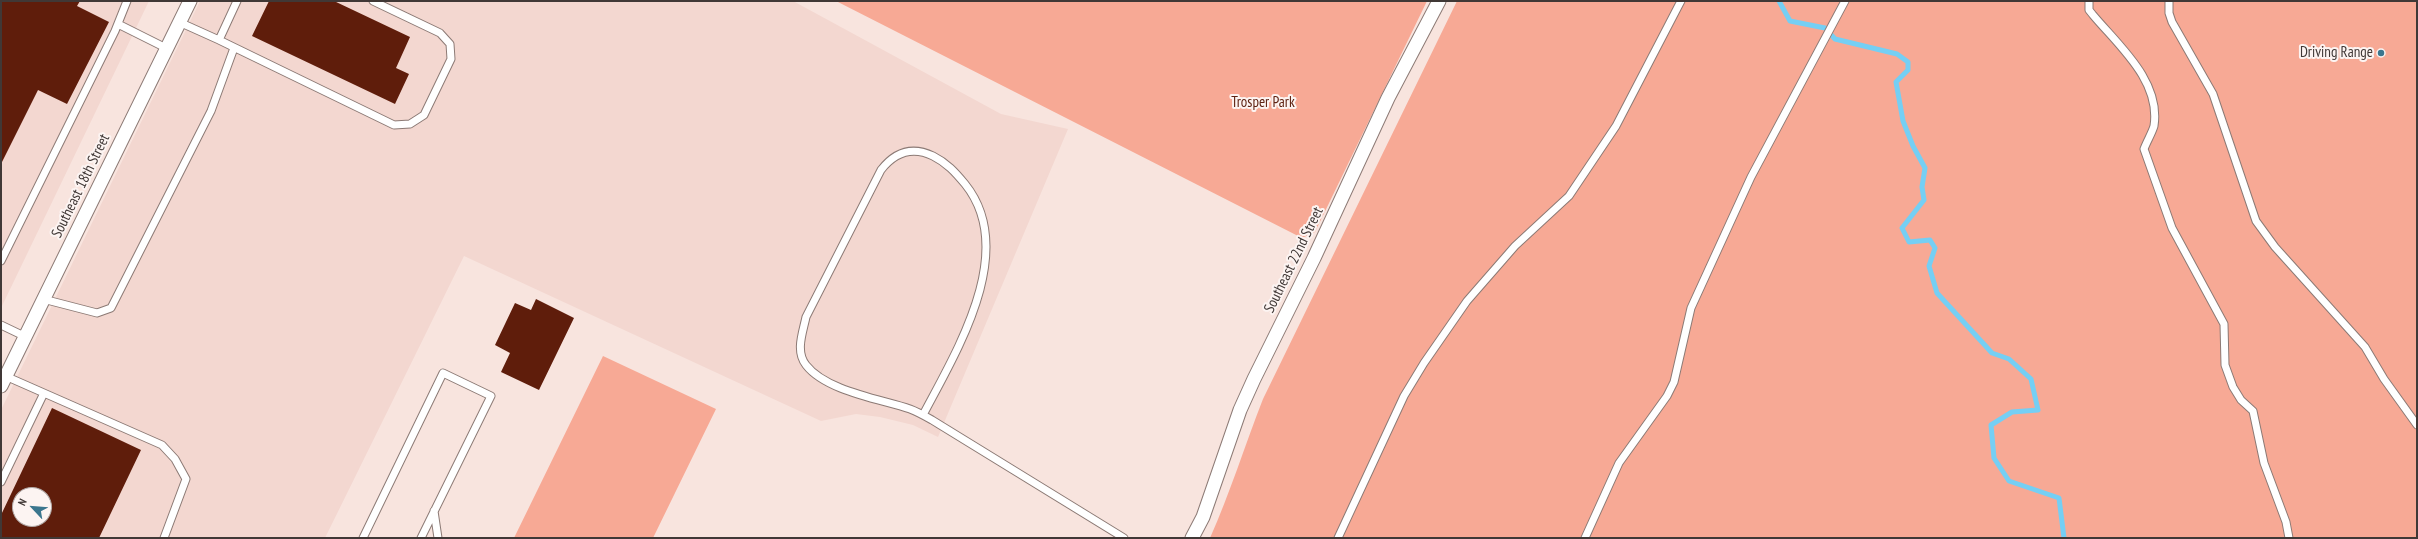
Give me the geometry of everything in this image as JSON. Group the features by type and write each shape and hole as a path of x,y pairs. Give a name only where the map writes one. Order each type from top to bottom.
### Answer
{"street":[{"name":"Southeast 18th Street","path":"3,378 190,1"},
{"name":"Southeast 22nd Street","path":"1192,538 1203,517 1240,410 1254,379 1314,258 1388,98 1439,1"}],"lane":[{"path":"1,261 118,24 127,1"},
{"path":"219,40 237,1"},
{"path":"180,22 394,125 410,124 424,115 451,60 450,44 440,33 373,1"},
{"path":"1338,538 1401,403 1424,363 1467,301 1481,284 1515,246 1569,196 1616,126 1681,1"},
{"path":"1585,538 1619,463 1667,396 1674,382 1691,308 1751,177 1815,54 1845,1"},
{"path":"2089,1 2093,15 2142,73 2149,86 2153,103 2154,126 2144,149 2172,228 2224,324 2225,365 2233,387 2241,400 2253,411 2264,463 2286,522 2289,538"},
{"path":"2168,1 2172,22 2213,94 2256,221 2275,247 2365,348 2384,380 2417,425"},
{"path":"118,24 166,48"},
{"path":"43,299 97,313 111,308 211,112 234,48"},
{"path":"923,415 963,337 975,306 982,280 986,244 984,224 972,194 945,162 927,153 911,150 889,160 881,170 806,317 800,343 805,364 819,377 851,391 923,415 1124,538"},
{"path":"1,325 24,336"},
{"path":"363,538 443,374 491,396 421,538"},
{"path":"3,378 44,393 162,445 175,459 186,479 164,538"},
{"path":"1,482 44,393"},
{"path":"434,511 438,538"}],"shaded area":[{"path":"1,1 149,1 1,308"},
{"path":"200,1 793,1 1001,114 1068,129 938,437 913,425 880,417 856,414 821,421 464,256 325,538 1,538 1,410"}],"green space":[{"name":"Trosper Park","path":"836,1 1427,1 1315,232 1302,238"},
{"path":"1457,1 2417,1 2417,538 1210,538 1263,399"},
{"path":"603,356 716,409 653,538 514,538"}],"building":[{"path":"1,1 80,1 77,6 109,22 67,104 38,90 1,164"},
{"path":"269,1 334,1 410,37 396,68 409,74 395,104 252,36"},
{"path":"536,299 574,318 539,390 501,372 510,353 495,345 515,303 531,310"},
{"path":"52,408 141,450 99,538 1,538 1,515 12,492 12,527 52,527 52,487 14,487"}],"waterway":[{"path":"1779,1 1790,21 1825,28 1835,39 1897,54 1908,62 1908,70 1896,82 1903,121 1913,146 1925,168 1922,187 1924,200 1902,228 1909,242 1930,240 1935,248 1929,266 1937,293 1992,353 2009,359 2031,379 2038,410 2012,412 1991,425 1994,458 2009,481 2059,498 2064,538"}],"place":[{"name":"Driving Range","path":"2381,53"}]}
